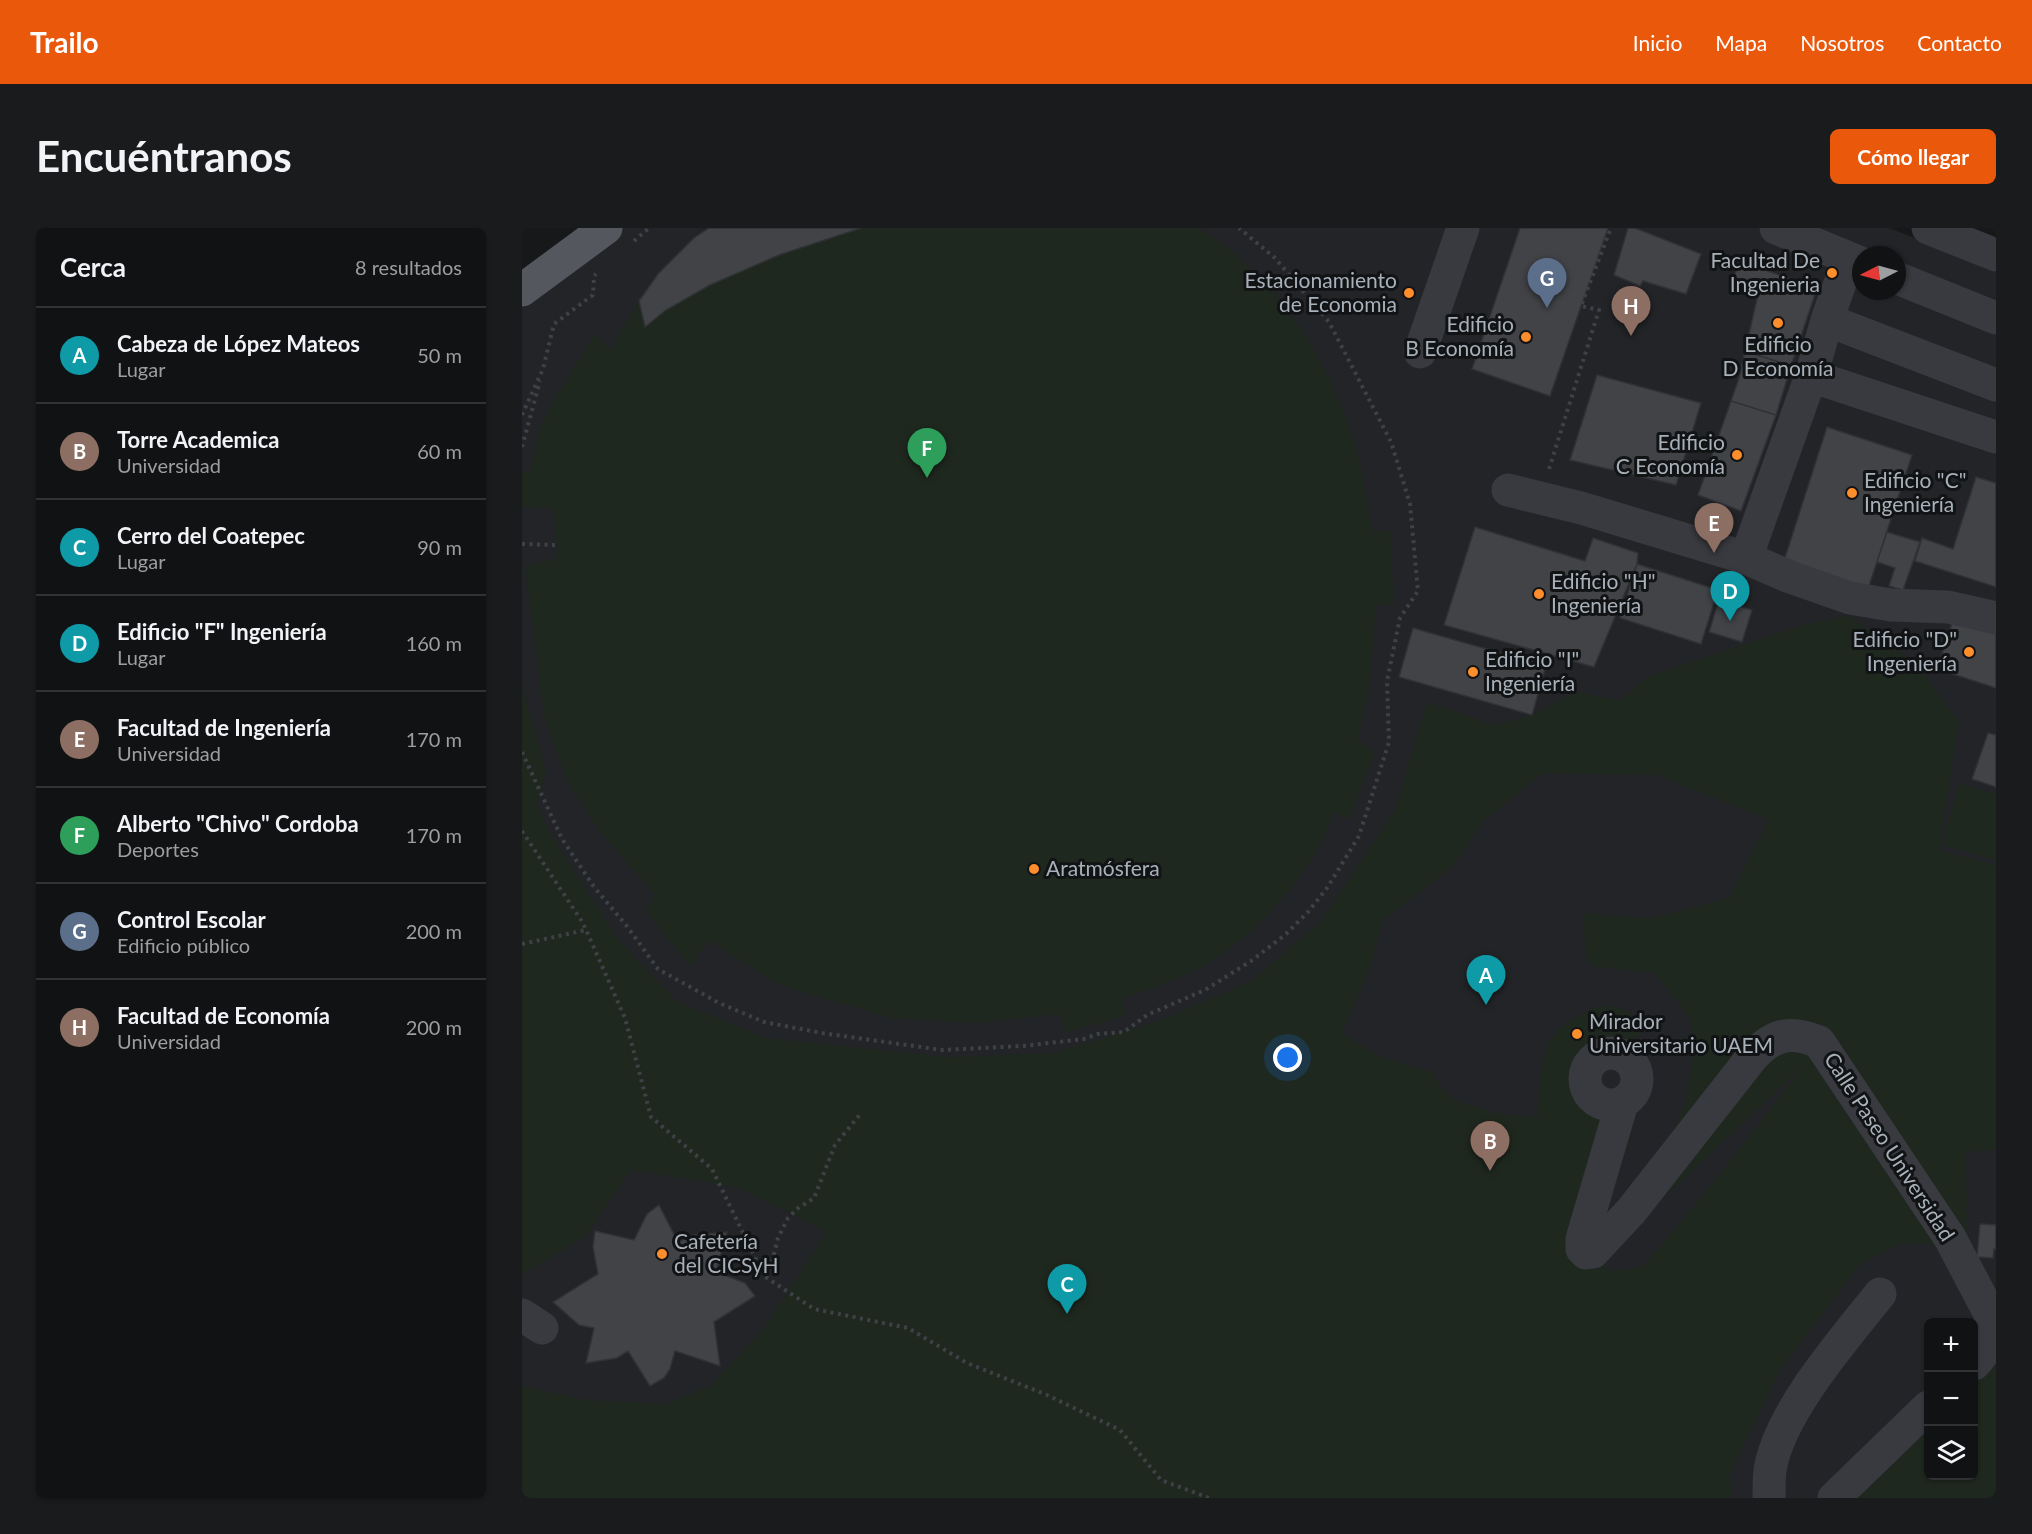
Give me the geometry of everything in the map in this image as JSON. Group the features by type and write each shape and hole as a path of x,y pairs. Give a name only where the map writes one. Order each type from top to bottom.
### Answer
{"main road":[{"path":"522,290 619,235"}],"street":[{"path":"1420,352 1462,228"},
{"path":"1776,228 1852,259"},
{"path":"1928,228 1996,255"},
{"path":"1746,558 1811,376 1827,320 1852,266"},
{"path":"1906,282 1996,318"},
{"path":"1827,320 1996,386"},
{"path":"1811,376 1996,437"},
{"path":"1508,490 1581,508 1746,558 1790,577 1850,598 1891,605 1948,607 1996,618"},
{"name":"Calle Paseo Universidad","path":"1622,1103 1582,1239 1582,1249 1586,1253 1593,1252 1632,1210 1764,1044 1777,1037 1794,1035 1819,1042 1950,1239 1990,1314 1992,1327 1989,1341 1978,1359"},
{"path":"1769,1498 1770,1469 1782,1436 1802,1398 1880,1294"},
{"path":"1834,1498 1924,1412"}],"path":[{"path":"619,235 649,228"},
{"path":"522,753 562,839 594,887 626,925 658,969 719,1003 764,1022 822,1033 942,1050 1023,1046 1084,1039 1098,1034 1124,1032 1147,1015 1205,990 1251,961 1286,934 1308,912 1327,888 1359,836 1389,742 1387,681 1400,618 1418,591 1410,504 1391,442 1329,322 1275,258 1239,228"},
{"path":"1552,457 1599,310 1581,306 1611,228"},
{"path":"522,447 554,324 593,296 594,276 602,269"},
{"path":"522,415 543,369"},
{"path":"522,544 556,545"},
{"path":"522,831 586,930 625,1018 651,1116 712,1169 764,1276 814,1309 908,1328 967,1363 1047,1395 1120,1430 1161,1480 1209,1498"},
{"path":"522,944 586,930"},
{"path":"764,1276 772,1262 778,1238 788,1218 814,1197 835,1145 862,1112"}],"shaded area":[{"path":"622,228 1889,228 1996,270 1996,1498 522,1498 522,306"},
{"path":"709,228 1199,228 1238,256 1262,280 1295,322 1323,367 1354,442 1373,532 1390,530 1394,604 1376,606 1370,682 1358,739 1375,752 1349,819 1334,812 1322,842 1311,861 1275,907 1233,946 1207,964 1171,981 1122,999 1126,1016 1066,1032 1059,1014 976,1023 892,1018 780,985 708,940 691,967 646,911 655,895 598,829 567,781 544,716 525,565 558,559 553,508 522,507 522,472 530,472 538,435 550,407 595,334 611,351 630,315 652,283 677,254"},
{"path":"1848,615 1916,663 1959,722 1939,851 1996,865 1996,1150 1966,1152 1967,1251 1957,1251 1930,1244 1904,1243 1861,1263 1780,1370 1729,1476 1732,1498 522,1498 522,1386 585,1400 665,1404 710,1386 761,1332 827,1232 738,1187 631,1170 584,1238 522,1274 522,684 546,770 537,807 559,848 618,939 676,1001 766,1038 947,1057 1054,1053 1156,1022 1252,981 1322,920 1395,810 1427,702 1494,725 1532,715 1576,692 1621,701 1645,678 1801,626","holes":["1543,773 1657,775 1769,820 1729,898 1649,919 1584,913 1585,955 1593,966 1656,973 1692,1022 1693,1059 1686,1101 1646,1214 1803,1066 1723,1171 1644,1266 1610,1272 1592,1245 1630,1139 1572,1093 1575,1073 1589,1056 1615,1041 1635,1038 1651,1027 1632,1013 1613,1007 1604,1007 1584,1013 1558,1030 1548,1045 1542,1062 1538,1118 1497,1113 1456,1101 1440,1087 1432,1072 1378,1056 1342,1033 1369,970 1383,920 1453,866 1484,820"]},
{"path":"1959,784 1996,794 1996,860 1942,845"},
{"path":"1996,1365 1996,1498 1858,1498 1924,1434 1924,1480 1978,1480 1978,1382"}],"building":[{"path":"709,228 861,228 779,255 710,285 666,310 645,327 639,301 658,274 694,238"},
{"name":"Edificio B Economía","path":"1520,228 1608,228 1550,396 1472,369"},
{"path":"1628,228 1635,228 1701,254 1686,294 1643,281 1640,286 1614,275"},
{"name":"Edificio D Economía","path":"1739,261 1817,288 1791,366 1745,351 1758,295 1731,287"},
{"path":"1745,351 1791,366 1776,415 1731,401"},
{"path":"1597,375 1701,403 1676,485 1570,460"},
{"name":"Edificio C Economía","path":"1731,401 1776,415 1741,511 1698,495"},
{"name":"Edificio \"C\" Ingeniería","path":"1827,427 1912,455 1867,592 1783,564"},
{"path":"1976,477 1996,483 1996,587 1915,561 1922,538 1953,549"},
{"name":"Edificio \"H\" Ingeniería","path":"1475,527 1585,561 1593,538 1638,553 1637,564 1594,667 1444,625"},
{"path":"1887,532 1920,542 1903,590 1889,586 1895,568 1877,562"},
{"path":"1637,564 1718,590 1701,644 1620,618"},
{"path":"1719,600 1752,610 1742,642 1709,632"},
{"name":"Edificio \"D\" Ingeniería","path":"1953,620 1996,634 1996,688 1937,669"},
{"name":"Edificio \"I\" Ingeniería","path":"1413,628 1546,666 1532,715 1399,677"},
{"path":"1988,733 1996,735 1996,787 1972,779"},
{"path":"659,1205 678,1242 693,1235 727,1232 716,1272 745,1283 755,1296 714,1322 720,1366 675,1351 670,1369 664,1378 650,1386 628,1351 617,1358 586,1363 594,1328 579,1325 553,1302 598,1274 593,1247 595,1231 634,1240 647,1214"},
{"path":"1980,1224 1996,1225 1996,1249 1994,1249 1993,1258 1977,1257"}],"place":[{"name":"Facultad De Ingenieria","path":"1832,273"},
{"name":"Estacionamiento de Economia","path":"1409,293"},
{"name":"Control Escolar","path":"1547,308"},
{"name":"Edificio D Economía","path":"1778,323"},
{"name":"Facultad de Economía","path":"1631,336"},
{"name":"Edificio B Economía","path":"1526,337"},
{"name":"Edificio C Economía","path":"1737,455"},
{"name":"Alberto \"Chivo\" Cordoba","path":"927,478"},
{"name":"Edificio \"C\" Ingeniería","path":"1852,493"},
{"name":"Facultad de Ingeniería","path":"1714,553"},
{"name":"Edificio \"H\" Ingeniería","path":"1539,594"},
{"name":"Edificio \"F\" Ingeniería","path":"1730,621"},
{"name":"Edificio \"D\" Ingeniería","path":"1969,652"},
{"name":"Edificio \"I\" Ingeniería","path":"1473,672"},
{"name":"Aratmósfera","path":"1034,869"},
{"name":"Cabeza de López Mateos","path":"1486,1005"},
{"name":"Mirador Universitario UAEM","path":"1577,1034"},
{"name":"Torre Academica","path":"1490,1171"},
{"name":"Cafetería del CICSyH","path":"662,1254"},
{"name":"Cerro del Coatepec","path":"1067,1314"}]}
